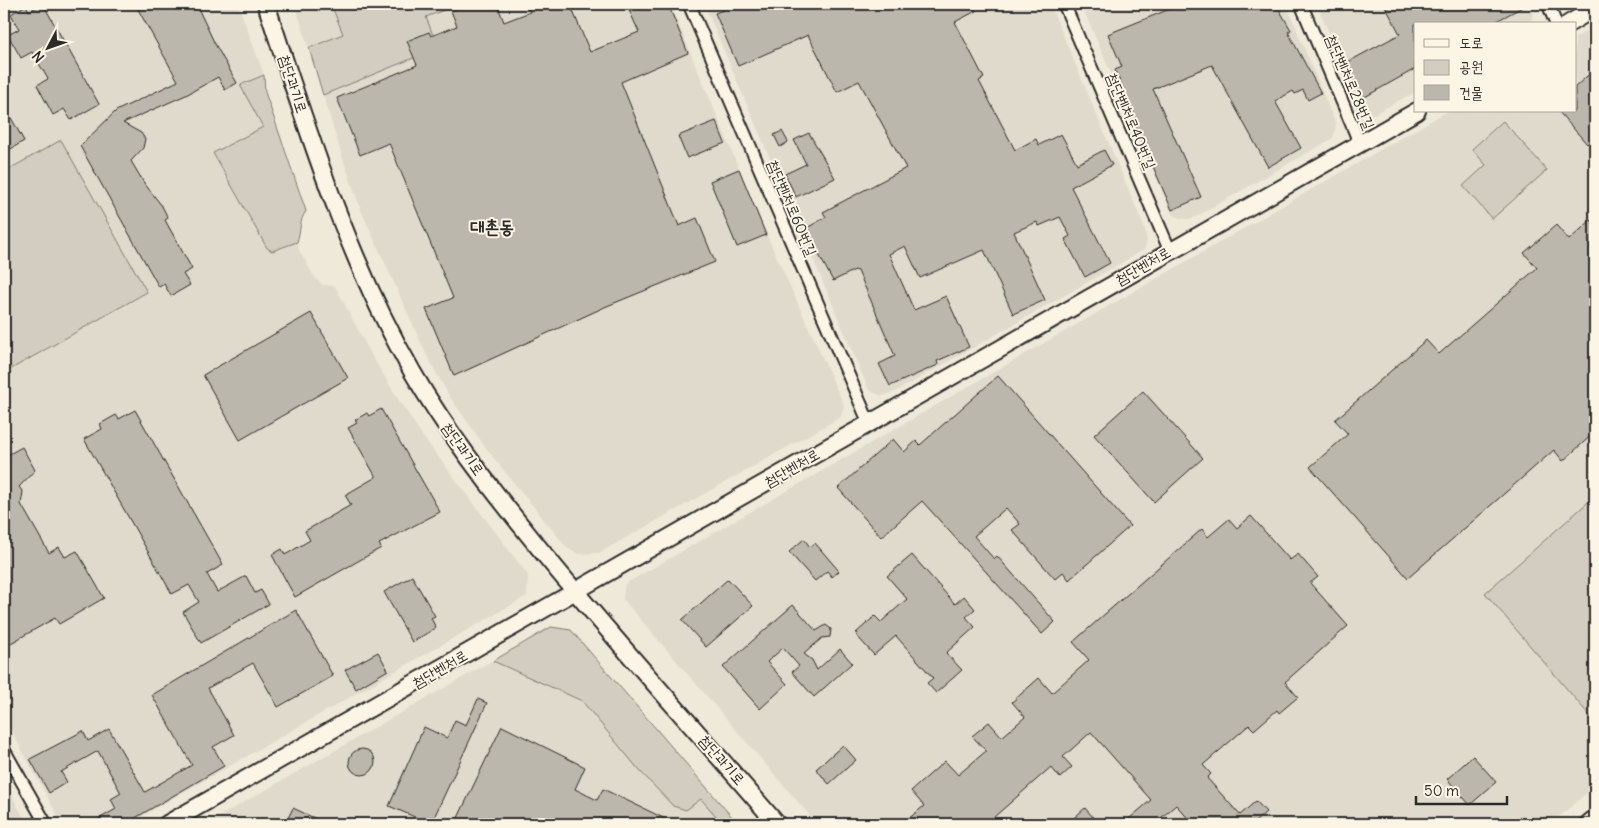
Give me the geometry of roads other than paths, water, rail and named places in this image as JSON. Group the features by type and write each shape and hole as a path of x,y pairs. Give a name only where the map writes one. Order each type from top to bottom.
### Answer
{"street":[{"name":"첨단과기로","path":"266,4 327,188 354,256 413,372 471,463 575,593 777,824"},
{"name":"첨단벤처로60번길","path":"689,4 869,423"},
{"name":"첨단벤처로40번길","path":"1064,4 1170,251"},
{"name":"첨단벤처로28번길","path":"1301,4 1360,144"},
{"path":"1548,4 1555,22"},
{"path":"1571,22 1595,8"},
{"name":"첨단벤처로","path":"167,824 1415,112"},
{"path":"4,750 46,824"},
{"path":"1588,824 1595,818"}],"district":[{"name":"대촌동","path":"492,227"}]}
